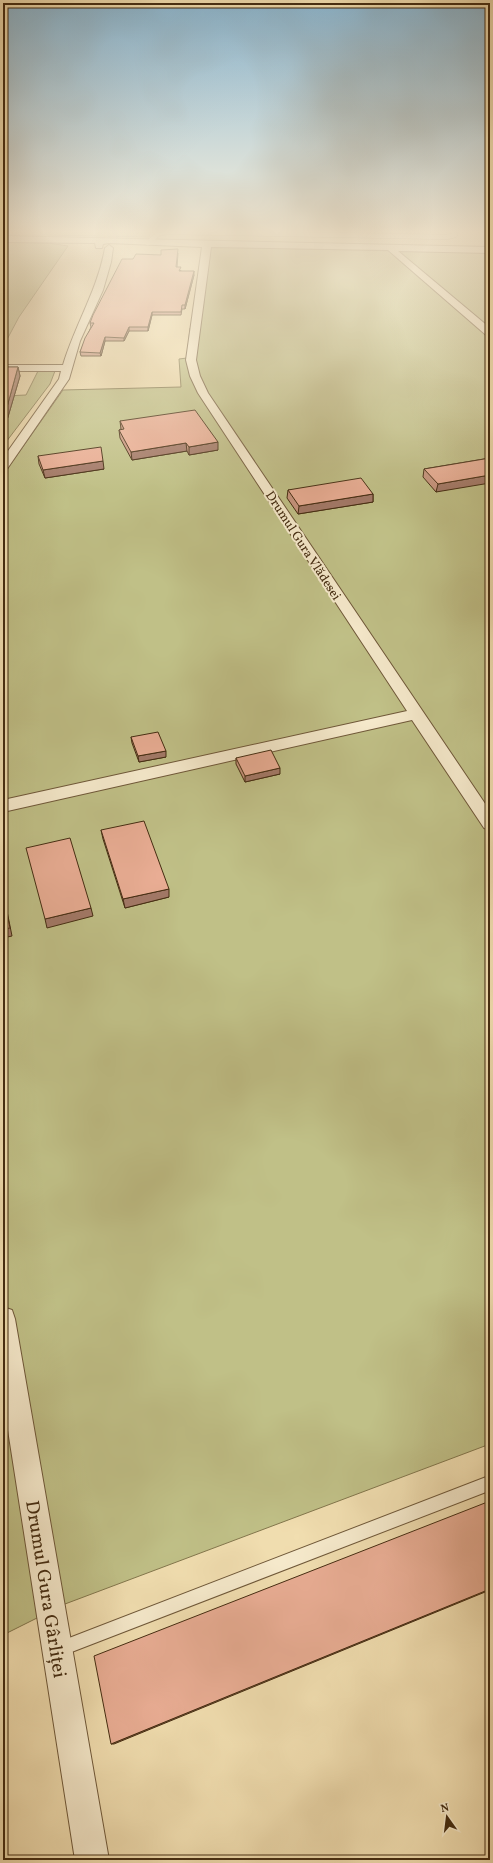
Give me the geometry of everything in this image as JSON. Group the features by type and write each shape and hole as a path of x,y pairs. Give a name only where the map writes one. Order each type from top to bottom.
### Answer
{"street":[{"path":"3,466 64,379 75,341 85,318"},
{"name":"Drumul Gura Vlădesei","path":"196,318 191,360 195,376 204,393 490,824"},
{"path":"472,318 490,333"},
{"path":"3,368 68,368"},
{"path":"3,806 416,714"},
{"name":"Drumul Gura Gârliței","path":"3,1319 92,1860"}],"lane":[{"path":"57,1650 490,1483"}],"green space":[{"path":"3,318 18,318 3,347"},
{"path":"200,318 490,318 490,1444 65,1604 3,1635 3,475 63,390 181,387 179,359 187,358 190,328 198,329"},
{"path":"38,371 55,371 50,384 3,446 3,396 26,395"}],"building":[{"path":"92,318 150,318 148,327 129,327 124,338 105,337 100,353 80,352 85,338 94,323 90,323"},
{"path":"3,367 18,367 4,418 3,418"},
{"path":"195,410 218,442 189,447 186,443 131,452 119,430 124,429 120,421"},
{"path":"101,447 103,461 43,470 38,456"},
{"path":"490,458 490,475 438,484 424,469"},
{"path":"361,478 373,494 299,506 288,490"},
{"path":"158,732 166,751 138,756 131,737"},
{"path":"271,750 280,768 245,776 236,758"},
{"path":"144,821 169,889 123,899 101,830"},
{"path":"70,838 91,908 45,919 26,848"},
{"path":"3,894 10,928 3,929"},
{"path":"490,1501 490,1589 111,1744 94,1656"}]}
